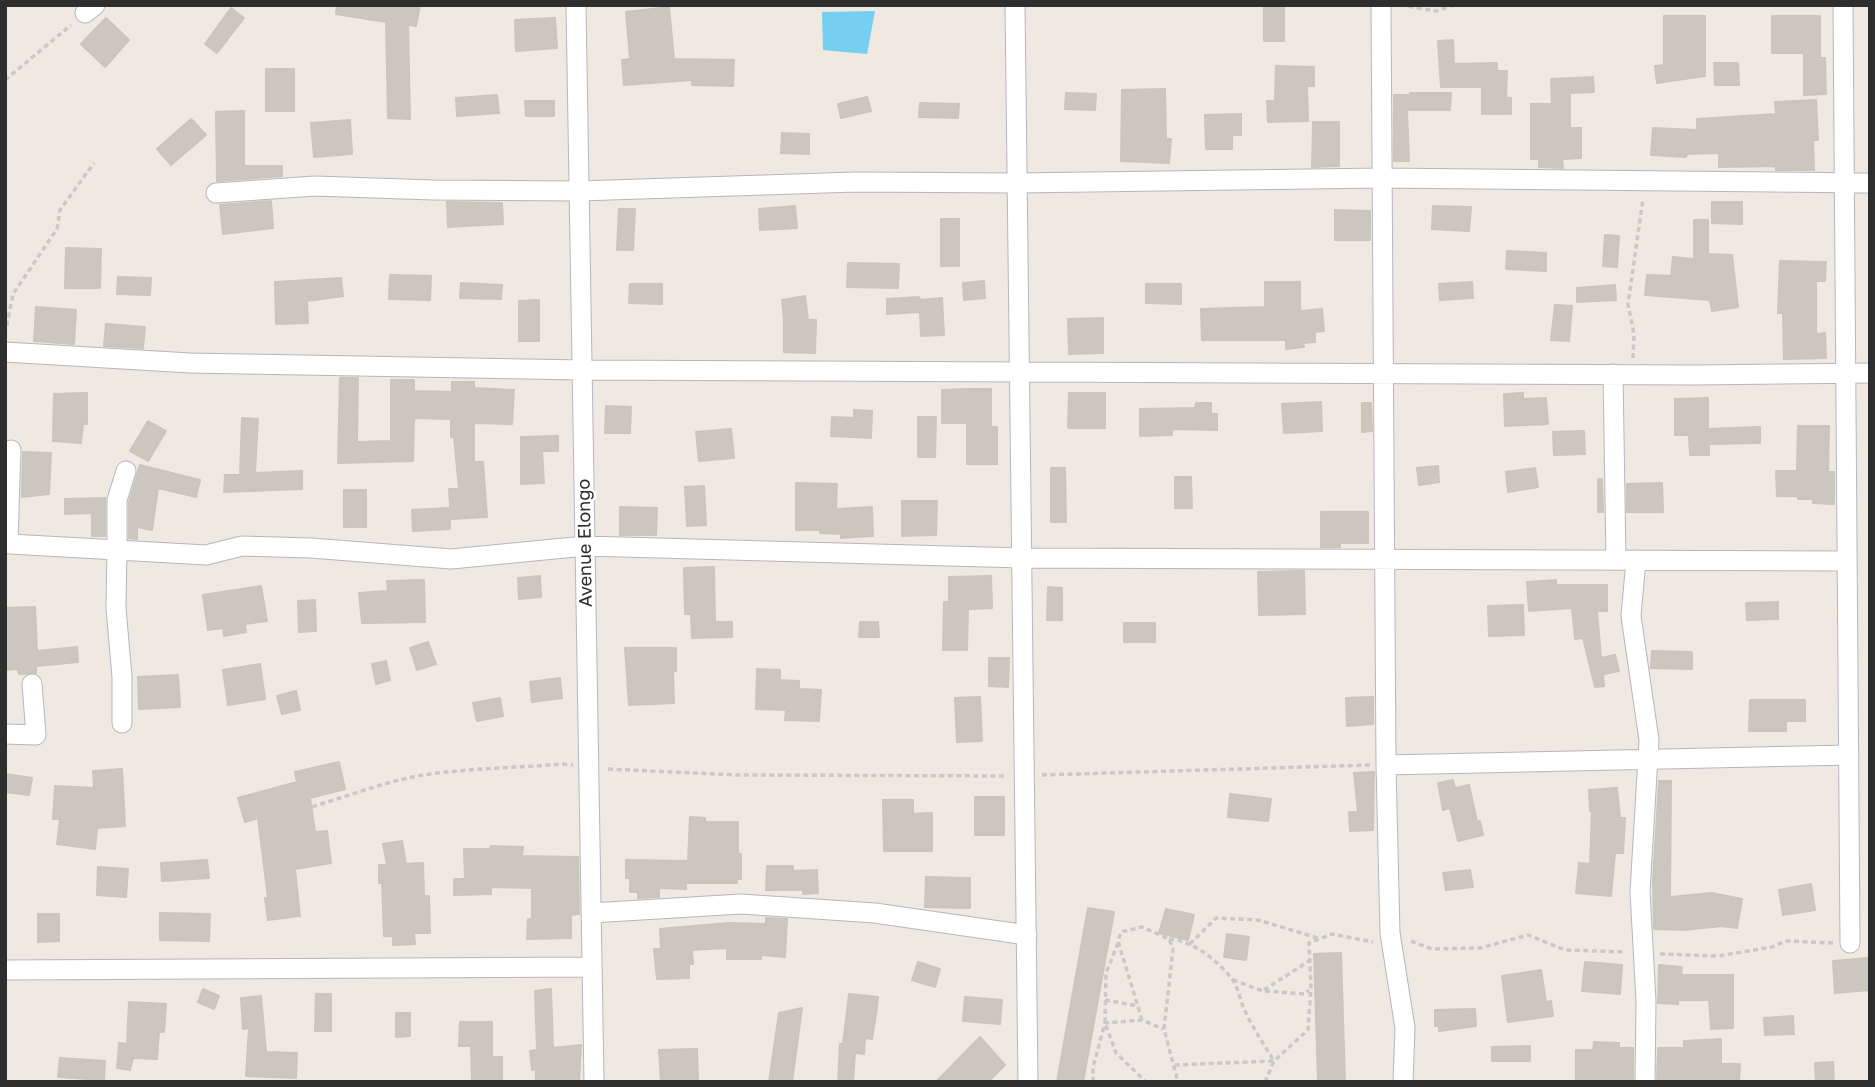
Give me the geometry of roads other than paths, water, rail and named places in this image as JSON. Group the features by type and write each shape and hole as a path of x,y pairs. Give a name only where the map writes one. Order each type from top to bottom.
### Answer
{"street":[{"name":"Avenue Elongo","path":"576,5 594,1082"},
{"path":"1014,5 1028,1082"},
{"path":"1381,5 1387,559 1386,765 1390,933 1405,1028 1403,1082"},
{"path":"1843,5 1850,943"},
{"path":"216,193 315,186 579,191 856,182 1017,183 1382,178 1870,183"},
{"path":"5,352 190,363 582,370 1870,373"},
{"path":"1623,374 1626,560 1631,616 1649,740 1640,892 1646,1001 1645,1082"},
{"path":"10,450 8,542 117,550 206,555 242,546 311,548 450,559 585,545 1022,558 1847,561"},
{"path":"122,723 122,677 116,608 117,500 126,471"},
{"path":"5,734 36,735 32,684"},
{"path":"1386,765 1849,755"},
{"path":"591,913 741,904 875,913 1027,935"},
{"path":"5,970 592,967"}],"water":[{"path":"875,11 867,54 823,50 822,12"}]}
